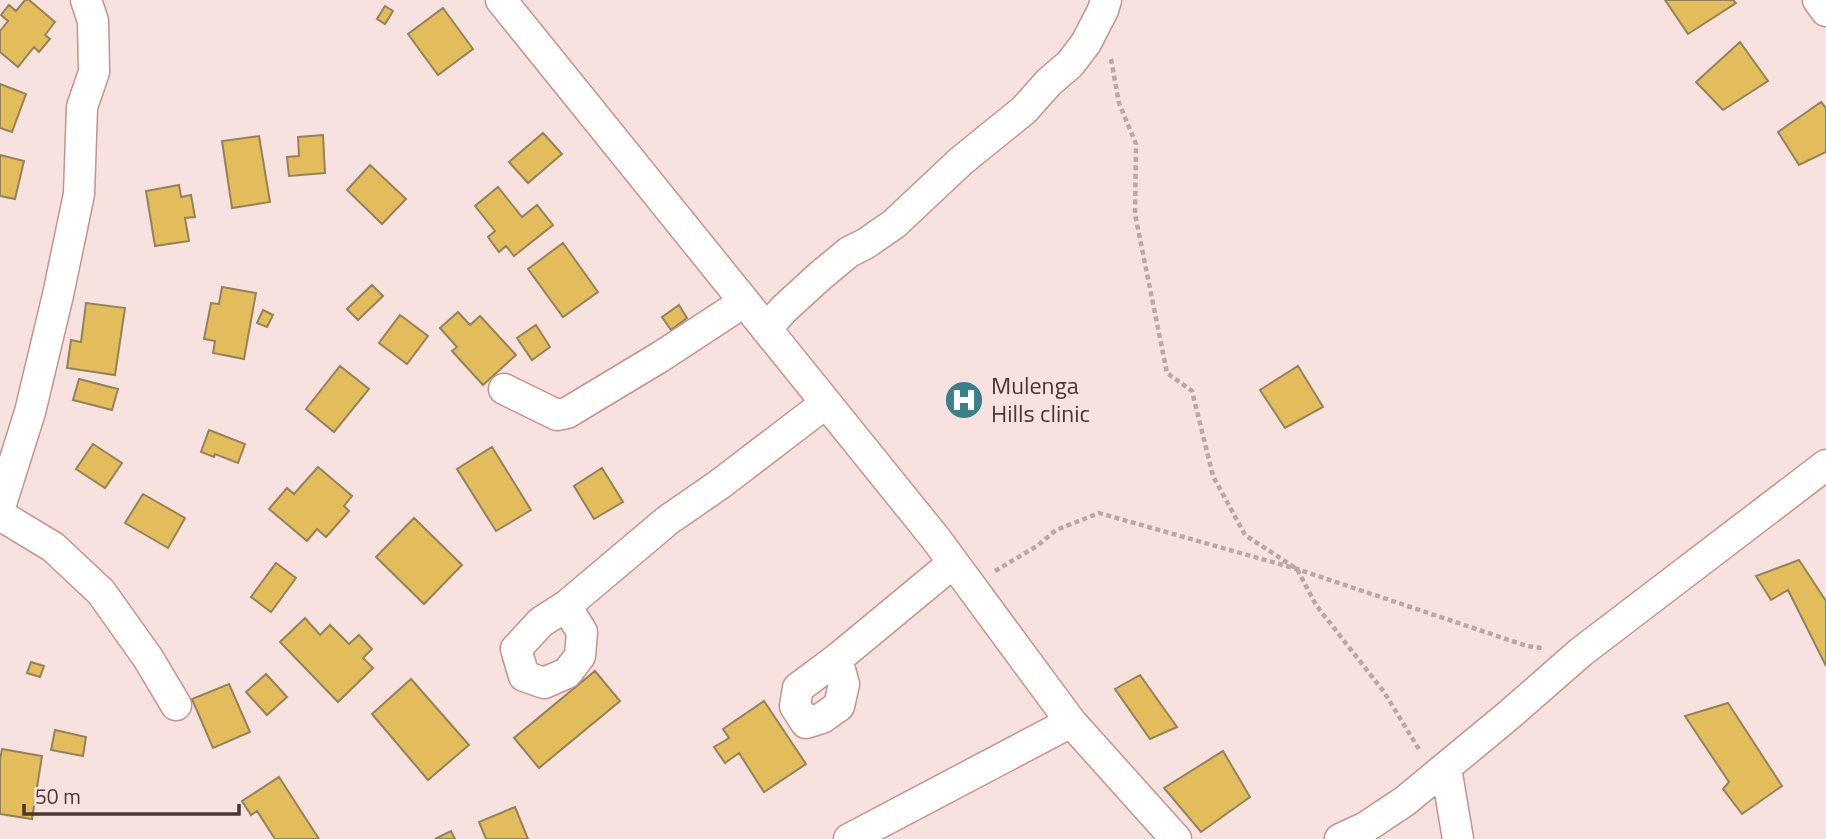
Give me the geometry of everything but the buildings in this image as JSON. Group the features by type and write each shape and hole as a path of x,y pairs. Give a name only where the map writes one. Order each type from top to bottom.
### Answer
{"street":[{"path":"0,507 30,412 79,194 82,107 94,72 93,21 86,0"},
{"path":"501,0 936,539 1071,722 1176,839"},
{"path":"1818,0 1826,11"},
{"path":"766,329 820,276 849,252 894,224 961,161 1024,110 1049,82 1070,64 1086,43 1104,5"},
{"path":"504,389 558,415 567,413 744,302"},
{"path":"566,606 668,520 826,403"},
{"path":"1340,839 1366,827 1405,801 1581,652 1826,465"},
{"path":"0,515 53,547 101,592 148,658 176,705"},
{"path":"837,659 962,574"},
{"path":"849,839 1071,722"},
{"path":"1446,768 1458,839"}],"path":[{"path":"1104,5 1119,103 1136,144 1135,214 1167,373 1192,391 1213,475 1245,535 1297,569 1316,605 1384,692 1427,763 1446,768"},
{"path":"962,574 1037,546 1056,530 1099,513 1297,569 1527,646 1581,652"}],"place":[{"name":"Mulenga Hills clinic","path":"964,400"}]}
